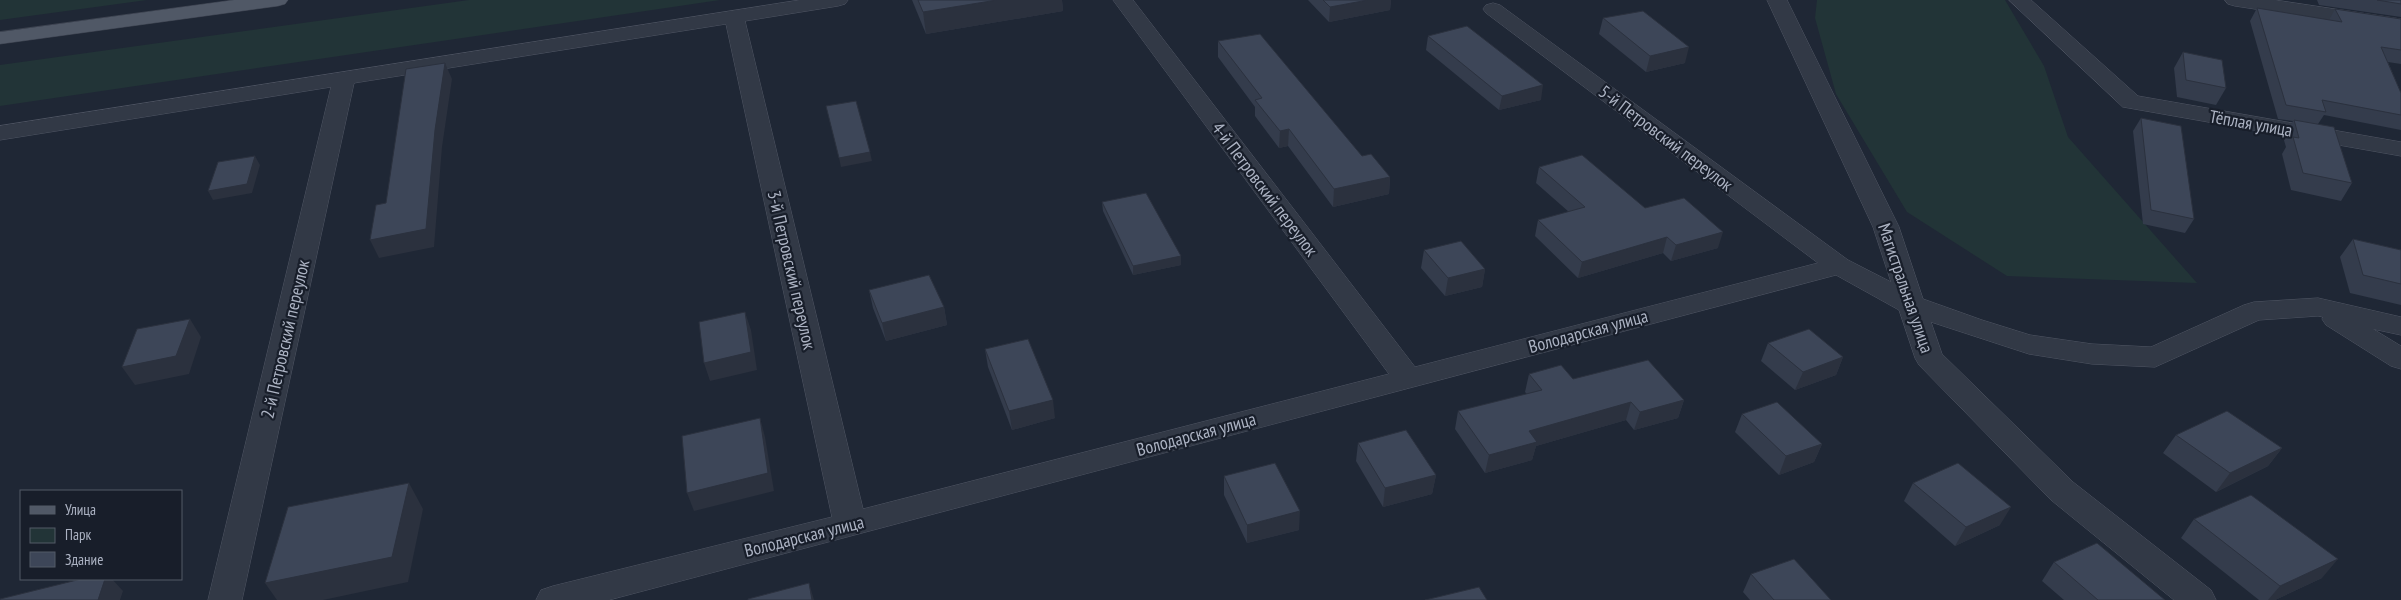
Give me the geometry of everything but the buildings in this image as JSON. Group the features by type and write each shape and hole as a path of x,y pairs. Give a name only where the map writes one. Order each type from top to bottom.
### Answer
{"main road":[{"path":"0,38 278,0"}],"street":[{"path":"0,133 838,0"},
{"name":"4-й Петровский переулок","path":"1123,0 1408,378"},
{"name":"Магистральная улица","path":"1777,0 1886,227 1929,358 2062,491 2199,600"},
{"name":"Тёплая улица","path":"2019,0 2131,102 2401,149"},
{"path":"2235,0 2401,25"},
{"name":"5-й Петровский переулок","path":"1493,10 1839,266 1910,304 1972,327 2029,344 2092,354 2155,357 2254,311 2318,307 2401,326"},
{"name":"3-й Петровский переулок","path":"734,16 850,525"},
{"name":"2-й Петровский переулок","path":"225,600 344,77"},
{"name":"Володарская улица","path":"553,600 850,525 1839,266"},
{"path":"2318,307 2401,359"}],"green space":[{"path":"0,0 147,0 0,20"},
{"path":"469,0 720,0 0,106 0,65"},
{"path":"1817,0 2005,0 2044,66 2068,137 2197,283 2007,276 1907,212 1836,94 1815,18"}]}
